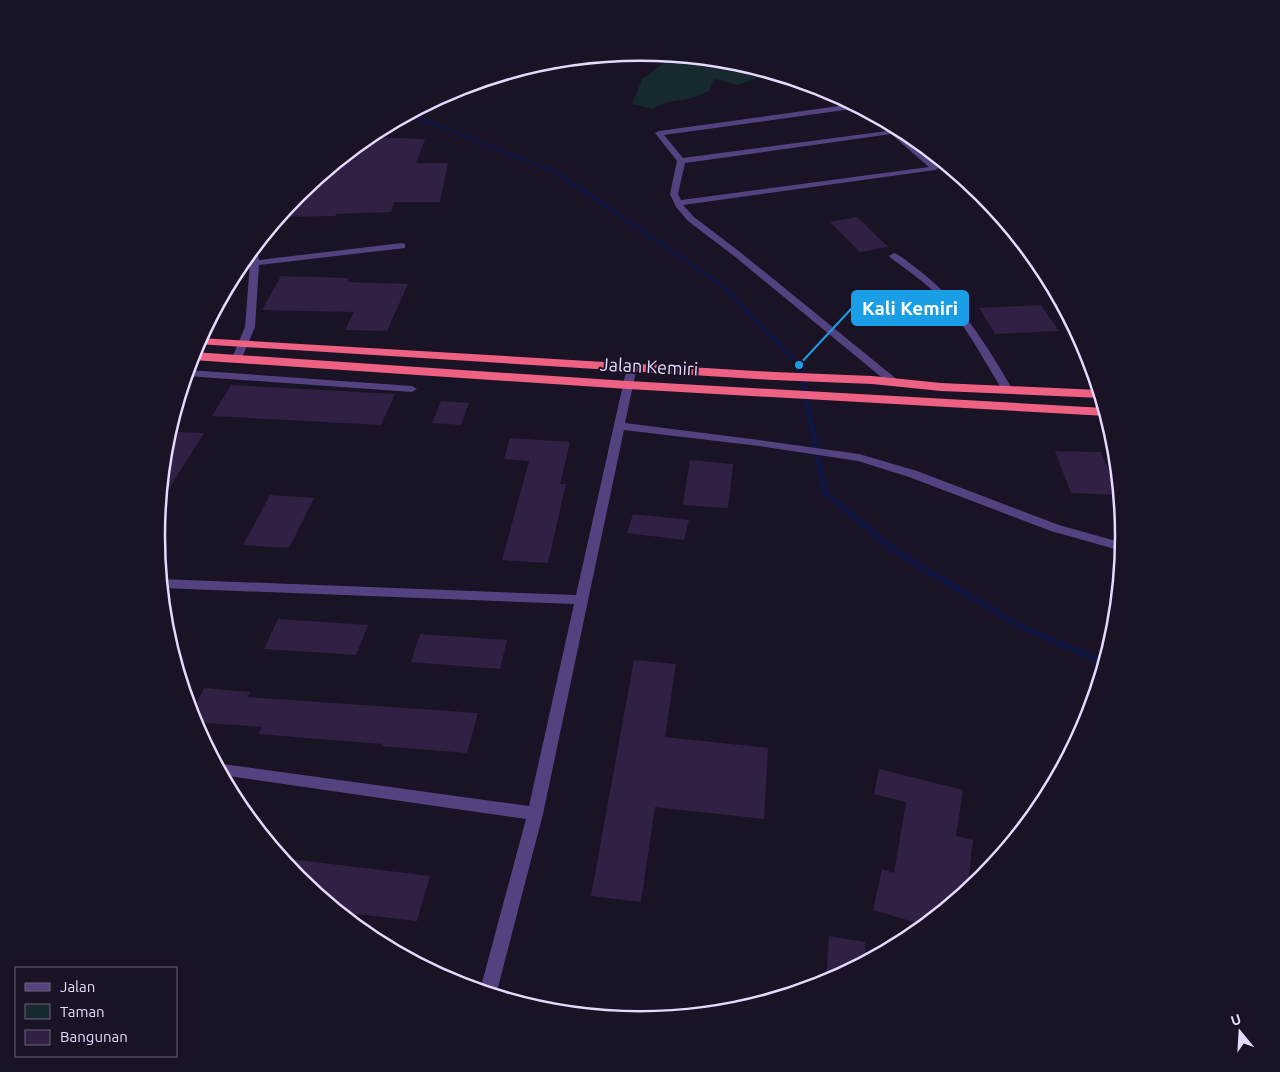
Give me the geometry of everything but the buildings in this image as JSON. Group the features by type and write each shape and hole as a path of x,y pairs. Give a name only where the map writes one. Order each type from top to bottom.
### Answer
{"highway":[{"name":"Jalan Kemiri","path":"206,342 1093,394"},
{"name":"Jalan Kemiri","path":"200,356 628,385 1099,412"}],"street":[{"path":"681,161 659,133 845,108"},
{"path":"681,161 890,133"},
{"path":"678,203 935,168 905,142"},
{"path":"681,161 674,194 678,203 691,220 745,260 896,383"},
{"path":"257,255 402,246"},
{"path":"894,256 928,282 960,314 1008,390"},
{"path":"237,358 250,327 253,261"},
{"path":"490,987 535,814 632,367"},
{"path":"194,373 412,389"},
{"path":"620,426 859,458 913,474 1055,528 1115,544"},
{"path":"168,583 580,600"},
{"path":"227,769 535,814"}],"green space":[{"path":"665,62 702,65 762,77 738,85 714,79 709,91 689,99 667,102 653,109 632,104 642,79"}],"waterway":[{"path":"417,117 559,174 723,286 799,365 825,492 898,553 1020,626 1099,661"}],"place":[{"name":"Kali Kemiri","path":"799,365"}]}
